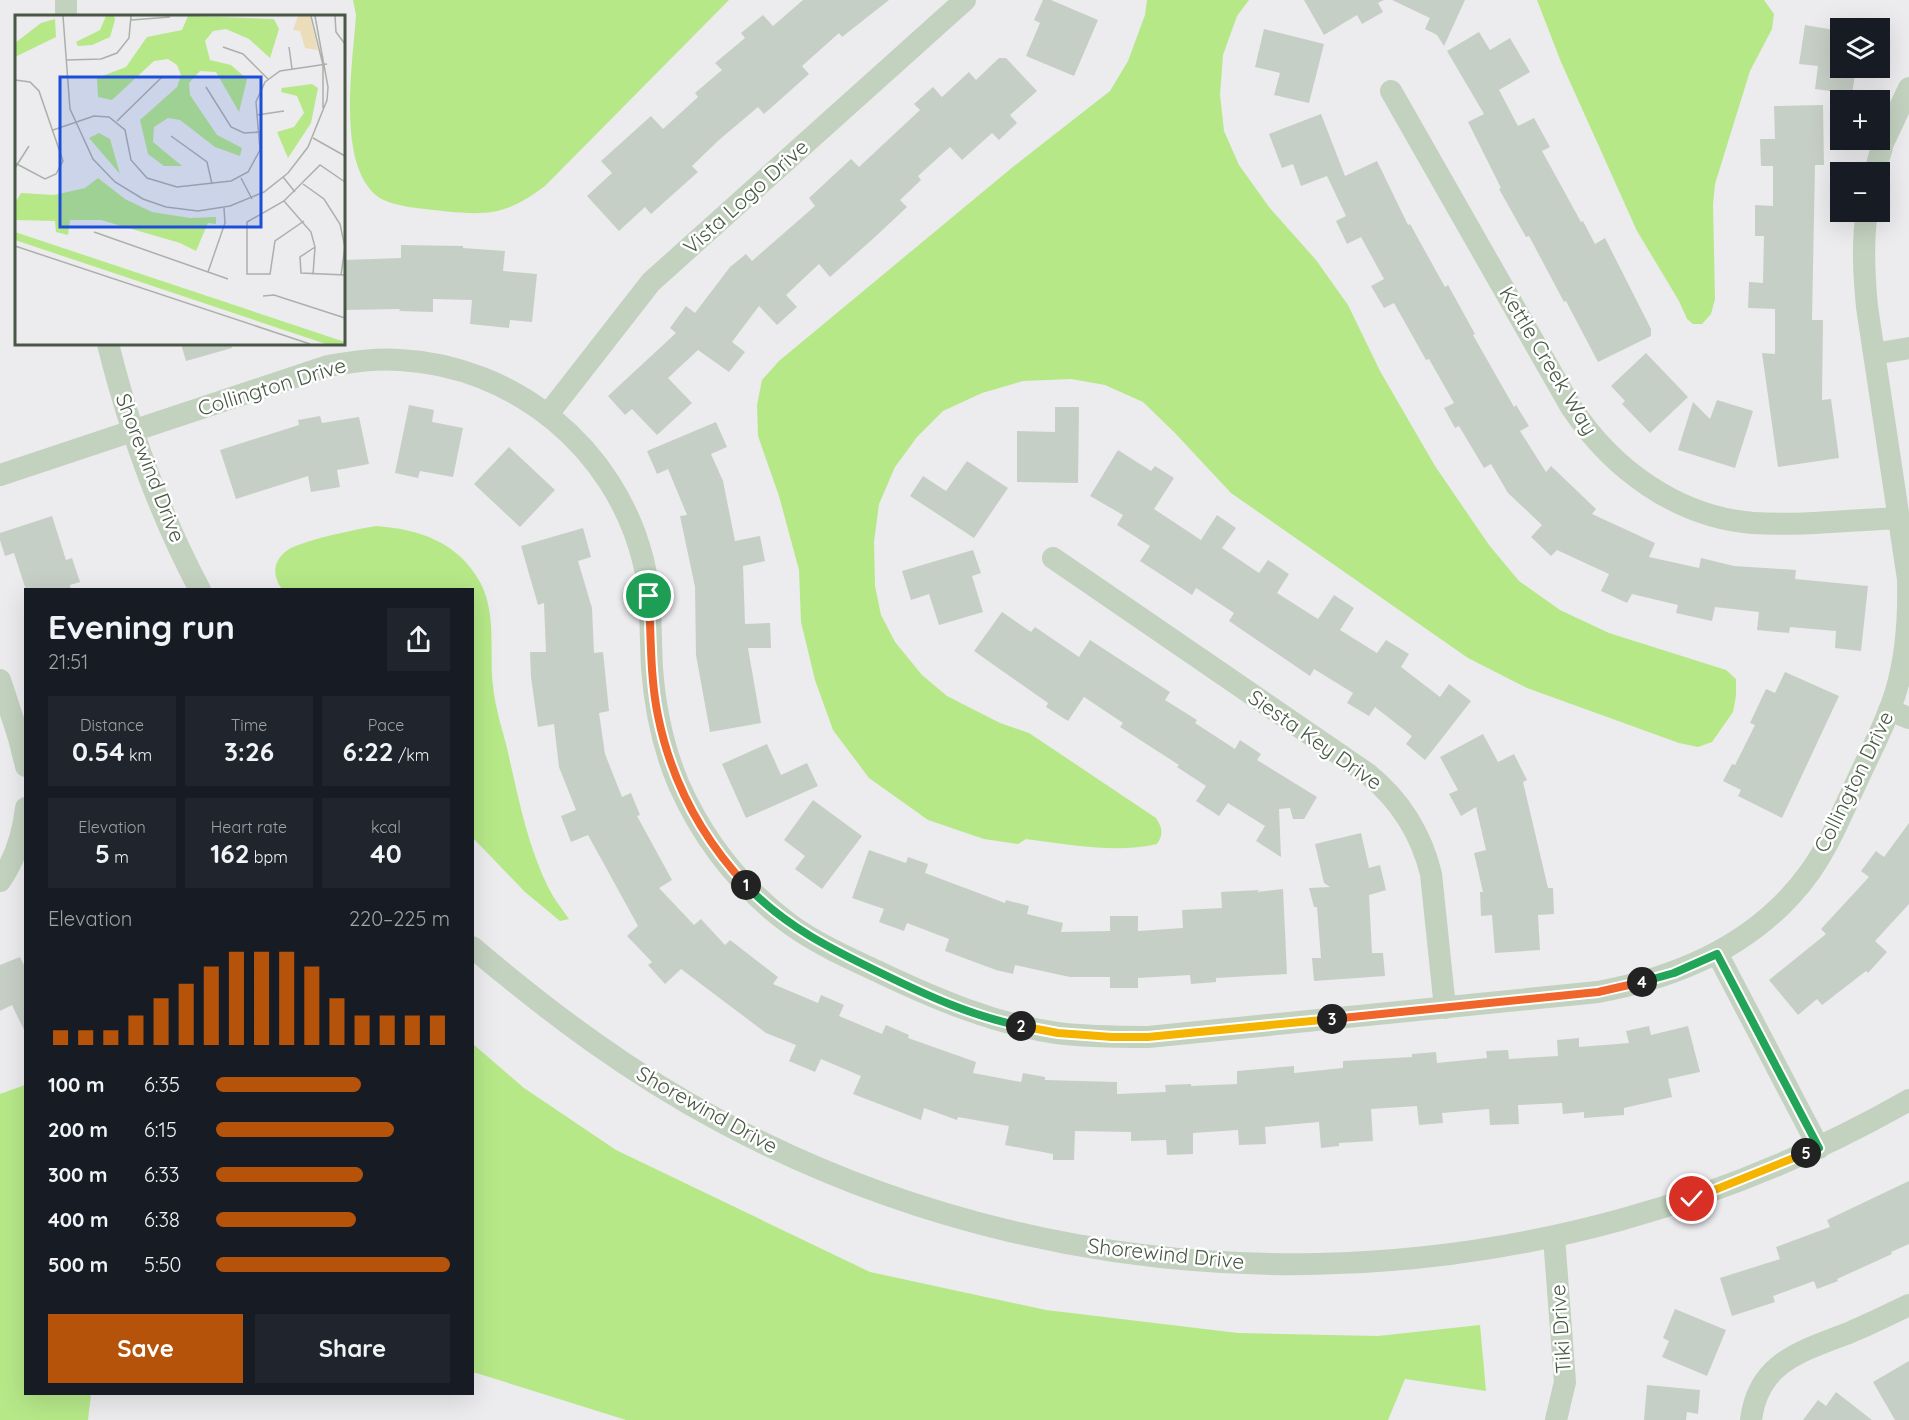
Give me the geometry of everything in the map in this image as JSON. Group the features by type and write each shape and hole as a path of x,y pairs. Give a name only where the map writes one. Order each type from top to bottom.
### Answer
{"street":[{"name":"Vista Logo Drive","path":"548,414 651,282 965,0"},
{"path":"1878,162 1883,143 1909,88"},
{"name":"Kettle Creek Way","path":"1391,91 1571,407 1602,448 1627,471 1670,499 1701,512 1751,523 1788,524 1899,518"},
{"name":"Collington Drive","path":"0,475 328,366 363,360 399,360 434,363 469,372 502,386 548,414 574,437 598,465 617,495 632,527 643,561 649,596 652,669 657,714 669,758 680,786 700,827 726,864 757,897 792,926 831,949 953,1006 1004,1022 1058,1033 1112,1037 1148,1037 1598,992 1674,973 1717,954 1762,924 1788,899 1810,872 1899,714 1909,616 1908,579 1864,276 1865,222"},
{"name":"Shorewind Drive","path":"108,345 133,430 160,503 199,588"},
{"path":"1874,354 1909,348"},
{"name":"Siesta Key Drive","path":"1053,558 1368,774 1394,798 1414,827 1427,857 1431,874 1445,1008"},
{"path":"0,680 24,758"},
{"path":"0,881 20,853 24,824"},
{"name":"Shorewind Drive","path":"474,949 526,994 588,1041 653,1083 720,1121 790,1156 861,1185 934,1210 998,1228 1107,1250 1162,1257 1239,1263 1316,1264 1393,1261 1489,1250 1554,1237 1618,1222 1692,1199 1782,1165 1909,1100"},
{"path":"1717,954 1819,1148"},
{"name":"Tiki Drive","path":"1554,1237 1565,1382 1556,1420"},
{"path":"1751,1420 1753,1404 1758,1392 1775,1368 1787,1359 1909,1305"}],"shaded area":[{"path":"353,0 729,0 545,186 509,208 486,213 459,213 391,203 377,196 364,181 356,161 350,111 356,15"},
{"path":"1147,0 1249,0 1237,16 1223,55 1220,95 1224,131 1239,165 1269,207 1316,260 1348,305 1380,371 1435,466 1489,545 1519,581 1560,610 1609,633 1726,670 1736,679 1733,712 1712,742 1698,747 1679,743 1527,688 1468,658 1231,493 1143,402 1105,385 1071,379 1023,381 982,393 943,411 917,437 895,467 879,504 874,542 875,586 881,615 895,642 922,675 947,696 1000,723 1029,733 1156,818 1161,828 1161,837 1157,844 1125,848 1092,847 1026,839 1018,844 984,839 928,820 869,778 833,730 815,680 801,622 799,570 779,496 758,436 757,405 762,380 779,361 1014,166 1110,91 1128,61 1145,15"},
{"path":"1537,0 1764,0 1774,14 1772,29 1750,71 1715,184 1713,204 1715,299 1711,314 1702,324 1693,324 1687,319 1679,301 1637,231 1561,62"},
{"path":"376,526 422,534 449,547 471,568 480,582 491,620 495,702 524,820 541,872 551,893 569,919 560,921 525,892 474,839 474,588 281,588 275,570 281,556 292,548 328,536"},
{"path":"474,1045 524,1088 616,1150 870,1272 1046,1310 1238,1333 1378,1336 1480,1325 1486,1391 1405,1379 1388,1420 626,1420 474,1372"},
{"path":"24,1085 24,1395 91,1395 88,1420 0,1420 0,1094"}],"building":[{"path":"803,0 889,0 842,37 839,33 802,66 809,74 764,114 758,107 719,140 692,166 698,172 651,214 645,207 619,231 587,196 612,173 601,161 651,116 663,129 698,97 695,93 722,70 715,63 745,38 741,33 763,15 773,26"},
{"path":"1043,0 1051,0 1098,20 1074,76 1026,56 1040,23 1034,20"},
{"path":"1304,0 1384,0 1378,3 1383,12 1362,24 1357,15 1324,35"},
{"path":"1392,0 1465,0 1444,46 1437,35 1425,29 1430,18"},
{"path":"1805,25 1830,29 1830,78 1854,78 1853,90 1815,89 1818,66 1799,64"},
{"path":"1264,29 1324,44 1309,103 1274,95 1280,73 1255,67"},
{"path":"1479,32 1490,50 1510,38 1530,72 1499,90 1518,126 1534,118 1550,147 1542,151 1581,222 1583,221 1595,244 1605,238 1651,329 1651,336 1598,362 1529,236 1526,237 1499,189 1501,188 1468,122 1484,114 1447,51"},
{"path":"999,58 1006,58 1037,91 1010,115 1017,123 999,140 992,133 962,160 950,147 918,176 921,180 900,200 907,207 875,237 830,277 819,264 786,295 797,307 777,325 759,306 732,342 745,352 729,372 698,350 668,378 692,403 657,435 632,409 625,415 608,396 676,333 670,328 686,306 695,313 730,267 746,254 752,261 815,206 809,198 851,159 859,167 920,110 914,104 933,87 942,97 969,72 976,80"},
{"path":"1823,105 1824,165 1815,165 1812,320 1823,320 1822,400 1831,399 1839,458 1778,467 1762,353 1775,354 1775,309 1748,308 1749,282 1763,283 1764,236 1755,236 1755,205 1773,206 1773,166 1761,166 1760,139 1775,139 1774,106"},
{"path":"1321,114 1345,176 1377,161 1408,225 1410,224 1445,287 1448,285 1475,334 1473,335 1514,407 1516,405 1529,426 1520,431 1546,472 1551,466 1596,509 1592,514 1655,543 1649,557 1699,568 1701,558 1734,566 1796,570 1795,579 1868,586 1861,651 1835,648 1836,631 1790,627 1789,633 1757,630 1759,612 1715,607 1712,621 1676,613 1678,605 1632,594 1627,603 1601,591 1609,574 1557,550 1551,556 1531,537 1542,525 1508,493 1491,464 1484,468 1459,426 1455,428 1444,408 1454,403 1429,359 1426,360 1394,303 1384,308 1371,286 1384,279 1361,237 1347,244 1336,221 1346,216 1327,176 1301,186 1293,164 1282,168 1269,134"},
{"path":"401,245 463,246 463,248 505,251 503,271 537,274 532,322 510,320 509,328 470,324 472,300 433,299 433,312 399,311 400,309 345,310 345,260 401,258"},
{"path":"181,345 231,345 232,348 186,361"},
{"path":"1646,353 1688,397 1650,433 1622,404 1625,401 1611,386"},
{"path":"1717,400 1753,411 1735,468 1678,450 1693,402 1710,419"},
{"path":"409,405 434,410 432,422 463,428 453,477 420,471 418,478 395,473"},
{"path":"1055,407 1079,407 1078,483 1017,482 1017,431 1055,432"},
{"path":"320,416 322,423 359,417 369,464 337,470 340,487 311,492 308,476 236,499 220,450 299,425 298,420"},
{"path":"716,422 727,447 711,454 723,481 735,541 760,536 765,561 743,566 745,624 770,623 771,648 748,648 761,723 710,732 696,655 695,587 680,516 687,515 668,469 657,474 647,451"},
{"path":"509,447 555,490 520,527 474,484"},
{"path":"1118,450 1151,471 1155,466 1174,478 1154,509 1201,540 1217,515 1236,528 1222,548 1259,573 1268,560 1289,574 1277,593 1318,619 1334,595 1354,608 1340,630 1377,653 1386,640 1409,654 1401,667 1440,697 1449,684 1471,701 1425,760 1406,744 1412,736 1375,707 1369,716 1347,703 1353,693 1314,669 1310,676 1229,621 1234,613 1196,588 1192,595 1140,561 1150,546 1117,525 1123,515 1090,496"},
{"path":"967,461 1008,488 974,538 910,496 923,476 946,491"},
{"path":"52,516 66,560 72,558 80,582 70,585 71,588 25,588 14,553 5,556 0,533"},
{"path":"583,528 591,557 578,561 592,608 594,653 603,652 609,711 599,713 605,754 622,797 631,793 640,815 637,816 672,880 659,888 694,925 701,919 725,945 730,940 778,977 773,984 818,1003 821,995 844,1005 839,1016 882,1034 886,1025 909,1035 908,1038 976,1062 973,1073 1021,1082 1023,1073 1045,1077 1045,1080 1117,1082 1117,1094 1166,1092 1165,1085 1237,1084 1237,1071 1294,1066 1294,1073 1343,1068 1343,1061 1412,1057 1412,1054 1436,1052 1437,1063 1487,1058 1486,1051 1508,1050 1509,1059 1558,1056 1557,1040 1579,1038 1579,1047 1629,1043 1626,1031 1649,1026 1651,1035 1688,1026 1700,1072 1668,1079 1672,1097 1624,1108 1624,1115 1584,1118 1584,1112 1563,1114 1562,1103 1518,1105 1519,1124 1490,1125 1489,1109 1442,1113 1443,1123 1419,1125 1417,1106 1371,1109 1373,1141 1339,1143 1339,1146 1321,1148 1319,1122 1265,1127 1266,1144 1239,1145 1238,1130 1193,1133 1193,1154 1167,1155 1166,1140 1131,1141 1131,1132 1075,1131 1074,1160 1053,1160 1053,1154 1005,1145 1009,1126 958,1117 957,1120 924,1108 921,1120 853,1094 861,1076 821,1059 815,1072 789,1061 796,1045 766,1033 681,969 665,984 648,965 652,962 627,936 638,926 588,835 571,842 561,816 576,810 559,767 554,724 538,727 530,652 546,652 544,603 538,605 521,546"},
{"path":"973,550 981,573 972,576 983,612 939,625 929,594 911,600 902,571"},
{"path":"1002,612 1031,632 1035,627 1079,657 1090,640 1170,692 1165,700 1197,720 1195,723 1235,749 1240,740 1261,754 1257,760 1317,797 1304,819 1293,819 1290,808 1279,809 1281,857 1256,841 1265,826 1228,803 1219,816 1196,801 1206,786 1177,767 1179,765 1120,727 1123,723 1084,697 1068,721 1046,707 1048,703 974,651"},
{"path":"1785,672 1839,696 1782,818 1738,796 1741,790 1723,781 1732,764 1735,765 1755,725 1750,723 1766,689 1775,693"},
{"path":"1483,734 1498,762 1514,754 1527,780 1523,782 1548,888 1553,888 1554,914 1538,915 1540,950 1495,953 1492,915 1481,916 1480,892 1483,892 1474,853 1486,850 1476,807 1461,816 1449,794 1458,790 1440,757"},
{"path":"767,744 781,775 807,763 818,786 746,818 722,764"},
{"path":"813,800 862,836 822,889 795,869 805,856 784,840"},
{"path":"1909,823 1909,904 1875,941 1887,952 1868,973 1866,971 1822,1005 1817,999 1798,1015 1769,980 1826,934 1821,929 1869,877 1861,871 1876,851 1884,857"},
{"path":"1361,833 1369,868 1380,865 1386,890 1369,895 1372,953 1383,953 1385,976 1314,981 1312,958 1321,958 1317,907 1314,907 1309,888 1330,887 1324,883 1315,844"},
{"path":"869,850 906,863 908,857 928,864 925,873 1005,903 1006,900 1029,906 1027,914 1063,923 1061,932 1110,931 1110,916 1138,916 1138,931 1183,928 1182,910 1222,908 1221,892 1283,889 1287,974 1216,978 1216,982 1191,984 1190,975 1138,978 1138,988 1110,988 1110,977 1070,977 1015,965 1013,974 996,970 945,951 949,939 907,923 904,931 879,922 884,909 852,898"},
{"path":"20,957 24,965 24,1030 12,1005 0,1011 0,965"},
{"path":"1909,1181 1909,1244 1837,1279 1838,1281 1817,1289 1814,1281 1773,1296 1775,1302 1732,1316 1720,1278 1780,1259 1776,1247 1830,1227 1827,1220"},
{"path":"1675,1309 1726,1330 1707,1376 1662,1357 1669,1341 1663,1338"},
{"path":"1909,1361 1909,1420 1895,1420 1873,1382"},
{"path":"1647,1385 1700,1390 1698,1414 1687,1412 1686,1420 1644,1420"},
{"path":"1836,1392 1872,1420 1803,1420 1818,1400 1826,1406"}],"route":[{"path":"649,596 652,669 657,714 669,758 700,827 726,864 757,897 792,926 831,949 953,1006 1004,1022 1058,1033 1148,1037 1598,992 1674,973 1717,954 1819,1148 1782,1165 1692,1199"}]}
